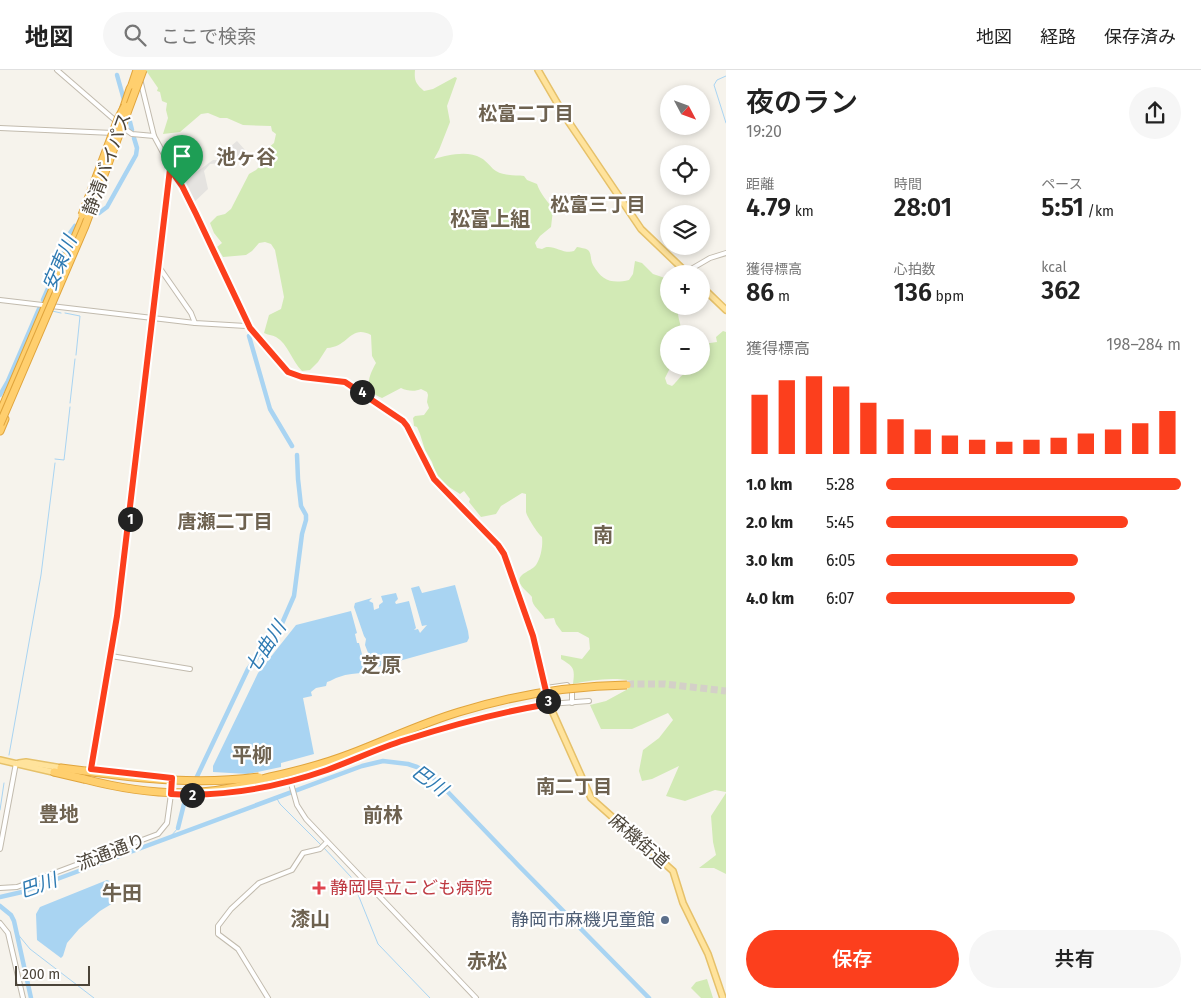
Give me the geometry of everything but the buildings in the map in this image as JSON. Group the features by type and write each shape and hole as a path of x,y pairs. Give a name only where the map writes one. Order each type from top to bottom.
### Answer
{"highway":[{"path":"49,306 119,129 132,85 140,73"},
{"path":"81,237 134,83 140,73"},
{"name":"静清バイパス","path":"0,414 83,220 140,73"},
{"path":"67,258 70,243 118,119 126,109"},
{"path":"0,424 49,306 99,199 116,152 126,109"},
{"name":"静清バイパス","path":"0,424 85,226 126,109"},
{"path":"0,414 28,355"},
{"path":"0,432 22,380 28,355"},
{"path":"0,407 20,362 28,355"},
{"path":"54,772 84,780 139,789 192,792 230,788 323,762 428,721 494,700 564,688 627,684"},
{"path":"61,768 140,778 188,781 269,776"}],"main road":[{"path":"538,70 566,118 641,229 679,265"},
{"path":"710,295 726,310"},
{"path":"0,760 54,772 101,786 184,795 225,793 290,782 406,740 517,710 549,704"},
{"name":"麻機街道","path":"549,704 591,798 673,871 683,903 708,954 723,998"},
{"path":"16,763 26,762 61,768"},
{"path":"88,770 172,778 220,778 252,783 290,782"},
{"path":"171,794 172,778"}],"street":[{"path":"57,70 119,129"},
{"name":"麻機街道","path":"140,73 154,136 170,169 182,186 250,328 292,375 345,382 384,407 407,426 434,479 498,545 504,554 533,636 549,704"},
{"path":"132,90 144,94"},
{"path":"0,128 119,129 132,134 154,136"},
{"path":"88,770 111,656 120,597 170,169"},
{"path":"699,265 710,258 726,252"},
{"path":"159,267 196,323"},
{"path":"0,300 196,323 246,326 250,328"},
{"path":"111,656 190,670"},
{"path":"546,688 567,685 572,691 572,703"},
{"path":"549,704 589,701"},
{"path":"0,849 16,763"},
{"path":"290,782 300,812 326,843 476,998"},
{"name":"流通通り","path":"0,888 17,886 158,834 164,829 169,818 171,794"},
{"path":"268,998 242,954 234,945 218,934 217,928 231,909 257,885 292,870 305,851 320,849 326,843"},
{"path":"0,923 8,933 23,998"}],"green space":[{"path":"415,70 416,82 424,91 433,89 455,77 457,78 447,106 450,122 434,159 458,154 470,154 483,159 499,173 524,176 527,180 537,184 553,210 551,227 535,243 537,248 549,247 570,252 574,251 577,247 587,249 596,270 608,280 617,282 629,280 633,274 635,261 642,263 653,274 660,276 660,315 678,315 680,325 660,325 660,375 666,375 665,378 667,384 672,386 683,375 710,375 710,343 717,342 716,337 723,331 726,332 726,792 715,790 685,801 666,796 679,766 652,779 642,781 639,771 643,750 659,738 673,720 668,713 632,729 601,729 590,705 606,701 628,689 632,681 617,679 573,684 573,668 561,659 561,655 582,659 590,649 589,638 578,632 562,632 554,618 545,619 535,606 532,597 519,581 521,576 536,565 542,544 542,537 528,518 526,512 526,494 522,493 501,506 496,514 481,517 469,502 470,499 464,491 460,494 438,480 417,427 414,426 413,418 424,415 429,408 427,392 421,389 411,391 401,388 382,398 372,392 369,378 376,363 372,356 371,335 358,332 340,344 327,348 310,370 302,371 280,340 264,333 269,315 281,309 284,297 275,250 271,244 265,242 259,243 246,255 223,257 217,247 222,243 214,233 210,223 217,216 225,214 231,209 249,174 265,161 268,148 274,143 276,134 272,131 271,126 243,125 208,113 201,114 180,132 163,134 168,118 167,103 162,101 160,92 157,91 158,88 147,72 136,71"},
{"path":"726,793 726,874 714,868 699,868 716,855 711,816"},
{"path":"707,979 713,998 701,998 691,988 696,982"}],"shaded area":[{"path":"237,141 245,150 236,162 233,160 231,163 234,166 231,169 222,163 210,164 204,171 208,189 192,204 186,190 186,183 194,174 213,160 217,160"}],"water":[{"path":"455,585 468,631 469,638 467,642 374,668 365,645 366,639 354,607 355,603 372,598 369,601 373,603 374,610 379,608 379,605 383,602 381,596 396,593 398,599 395,602 396,604 409,601 416,628 414,630 418,629 420,633 427,625 422,626 411,588 419,586 422,593"},
{"path":"351,611 357,633 355,634 357,643 359,643 366,669 365,673 348,674 336,678 327,682 326,686 316,688 311,692 312,696 303,698 314,754 281,763 281,767 248,774 213,772 213,766 258,673 296,625"},
{"path":"107,880 112,882 110,887 114,900 113,903 100,911 79,929 67,943 61,958 37,940 36,914 40,907"}],"waterway":[{"name":"安東川","path":"117,75 124,100"},
{"path":"726,76 717,80 714,85 726,123"},
{"name":"安東川","path":"128,114 132,130"},
{"name":"安東川","path":"99,213 107,207 136,155 137,148 134,138"},
{"name":"安東川","path":"43,300 67,245 70,233 75,226"},
{"name":"安東川","path":"0,395 8,381 39,309"},
{"path":"52,311 61,313"},
{"path":"65,313 80,316 76,355"},
{"name":"七曲川","path":"249,336 270,409 292,446"},
{"path":"70,403 75,359"},
{"path":"55,459 64,460 70,407"},
{"name":"七曲川","path":"178,828 184,804 248,669 280,628 294,596 302,534 306,520 306,515 301,506 297,455"},
{"path":"9,755 41,575 55,463"},
{"name":"巴川","path":"0,897 22,892 362,766 383,761 408,764 430,775 444,788 649,998"},
{"path":"0,810 4,783"},
{"path":"276,797 280,804 321,845"},
{"name":"巴川","path":"171,836 178,828"},
{"path":"324,848 351,877 378,944 430,998"},
{"path":"0,906 11,915 14,921 31,998"},
{"path":"16,932 30,949 94,998"}],"tunnel":[{"path":"627,684 665,684 726,691"}],"place":[{"name":"静岡県立こども病院","path":"319,888"},
{"name":"静岡市麻機児童館","path":"665,920"}],"district":[{"name":"松富二丁目","path":"526,113"},
{"name":"池ヶ谷","path":"246,157"},
{"name":"松富三丁目","path":"598,204"},
{"name":"松富上組","path":"490,219"},
{"name":"唐瀬二丁目","path":"225,521"},
{"name":"南","path":"603,535"},
{"name":"芝原","path":"381,665"},
{"name":"平柳","path":"252,755"},
{"name":"南二丁目","path":"574,786"},
{"name":"豊地","path":"59,814"},
{"name":"前林","path":"383,815"},
{"name":"牛田","path":"122,893"},
{"name":"漆山","path":"310,919"},
{"name":"赤松","path":"487,961"}],"route":[{"path":"170,169 182,186 250,328 288,372 302,377 345,382 403,421 434,479 502,550 533,636 549,704 517,710 406,740 326,770 297,778 257,788 225,793 204,795 171,794 172,778 91,769 117,616 154,318 170,169"}]}
